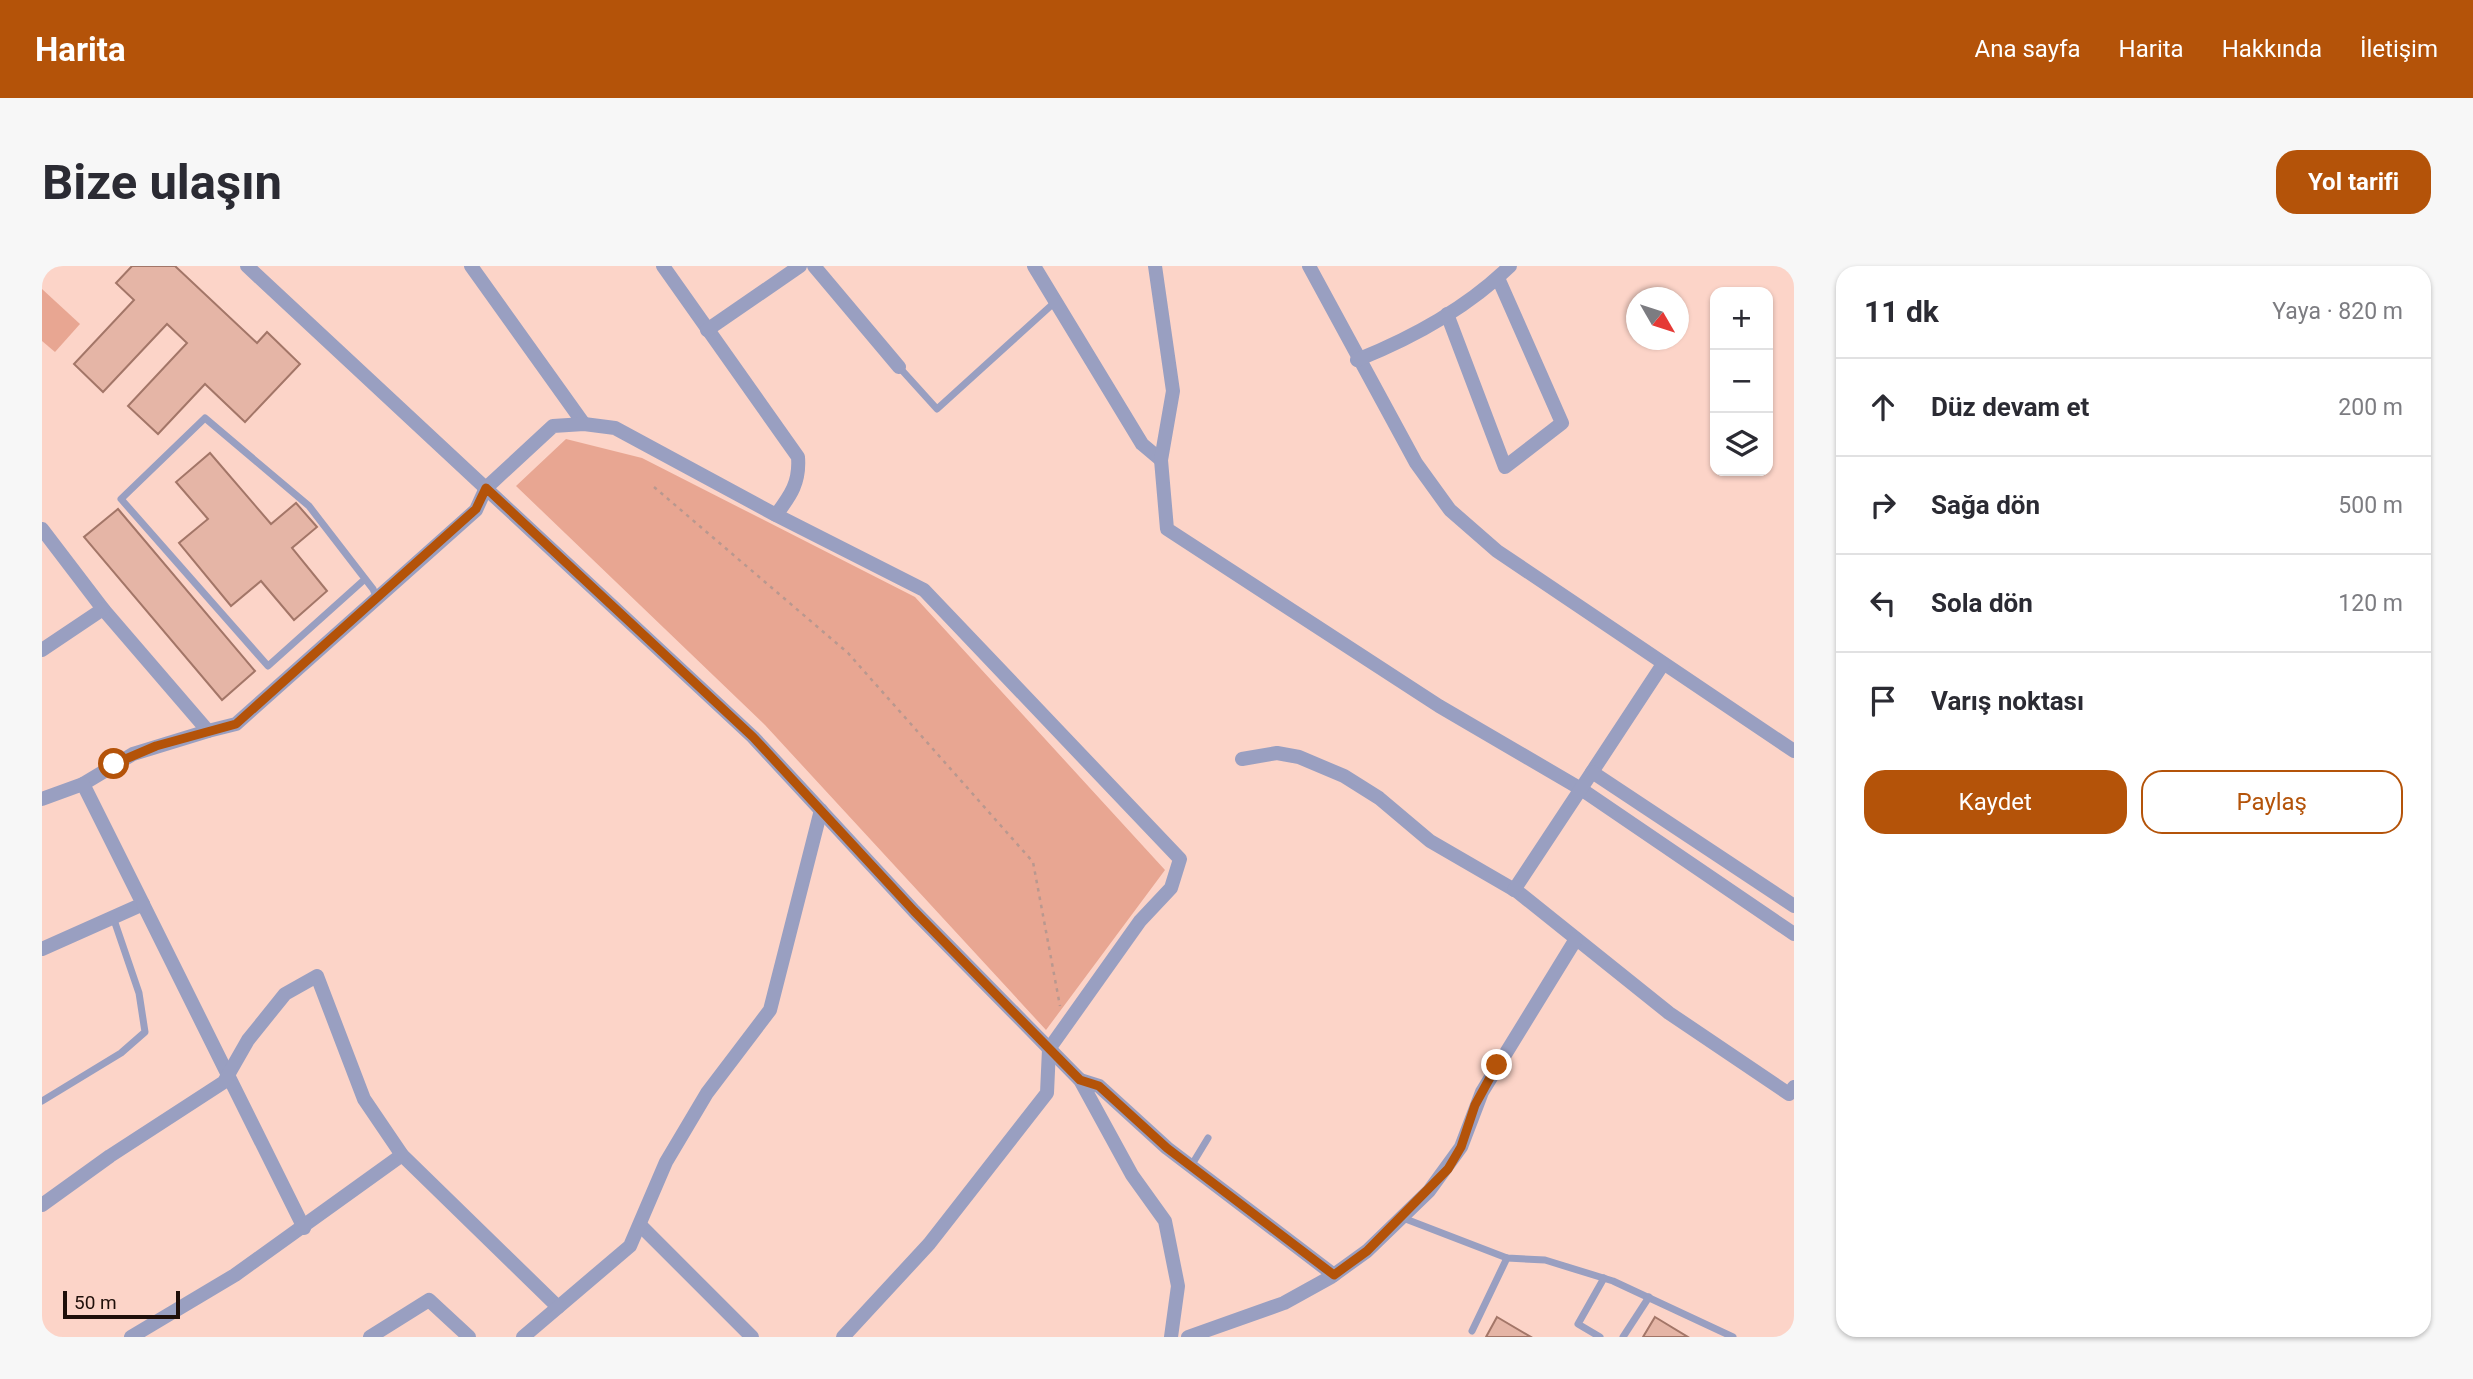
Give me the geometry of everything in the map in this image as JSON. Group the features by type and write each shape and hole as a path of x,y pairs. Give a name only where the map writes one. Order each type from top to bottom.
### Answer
{"street":[{"path":"247,266 753,737 1080,1080 1132,1175 1165,1221 1178,1286 1171,1337"},
{"path":"471,266 584,424"},
{"path":"663,266 799,457 799,474 795,489 776,515"},
{"path":"708,330 800,266"},
{"path":"814,266 899,367"},
{"path":"1034,266 1142,444 1161,460"},
{"path":"1155,266 1174,391 1161,460 1167,529 1177,539 1439,706 1581,789 1794,934"},
{"path":"1309,266 1357,360 1416,463 1450,510 1497,551 1794,751"},
{"path":"1357,360 1405,341 1498,278 1510,266"},
{"path":"1447,314 1505,467 1562,423 1498,278"},
{"path":"42,799 83,785 133,754 236,724 476,509 486,488 553,426 584,424 615,428 776,515 924,590 1180,859 1171,888 1140,921 1049,1049 1047,1093 929,1244 843,1337"},
{"path":"42,528 103,610 208,731"},
{"path":"42,649 103,610"},
{"path":"1514,890 1663,664"},
{"path":"1242,759 1277,753 1299,757 1344,776 1379,798 1430,841 1514,890 1669,1013 1792,1093"},
{"path":"1591,772 1794,906"},
{"path":"83,785 304,1228"},
{"path":"523,1337 630,1246 666,1162 707,1093 770,1010 821,810"},
{"path":"42,949 144,904"},
{"path":"1188,1337 1284,1303 1334,1275 1367,1251 1402,1218 1448,1169 1461,1147 1482,1092 1576,939"},
{"path":"42,1205 110,1156 224,1082 248,1040 285,994 317,976 363,1100 402,1155 558,1307"},
{"path":"1080,1080 1099,1086 1191,1166 1334,1275"},
{"path":"131,1337 235,1275 402,1155"},
{"path":"640,1224 752,1337"},
{"path":"370,1337 429,1300 469,1337"}],"lane":[{"path":"899,367 937,409 1056,302"},
{"path":"365,579 268,666 121,499 205,418 309,506 365,579 377,598"},
{"path":"42,1101 121,1053 145,1032 139,993 113,916"},
{"path":"1191,1166 1208,1138"},
{"path":"1402,1218 1507,1258 1545,1260 1604,1278 1732,1337"},
{"path":"1472,1331 1507,1258"},
{"path":"1600,1337 1578,1324 1604,1278"},
{"path":"1623,1337 1649,1297"}],"path":[{"path":"654,487 848,653 1033,862 1061,1010"}],"shaded area":[{"path":"42,289 80,324 55,352 42,341"},
{"path":"566,439 642,458 915,597 1165,870 1046,1030 765,725 516,486"}],"building":[{"path":"132,266 175,266 257,343 267,332 300,364 245,422 205,384 158,434 128,406 187,343 167,324 103,392 74,364 134,300 116,283"},
{"path":"210,453 271,524 296,503 317,527 292,548 327,591 294,620 261,581 231,606 179,543 208,519 176,482"},
{"path":"118,509 255,671 222,700 84,537"},
{"path":"1497,1317 1531,1337 1486,1337"},
{"path":"1655,1317 1688,1337 1643,1337"}],"route":[{"path":"114,764 156,746 236,724 476,509 486,488 753,737 914,911 1080,1080 1099,1086 1167,1148 1334,1275 1367,1251 1448,1169 1461,1147 1475,1105 1497,1065"}]}
